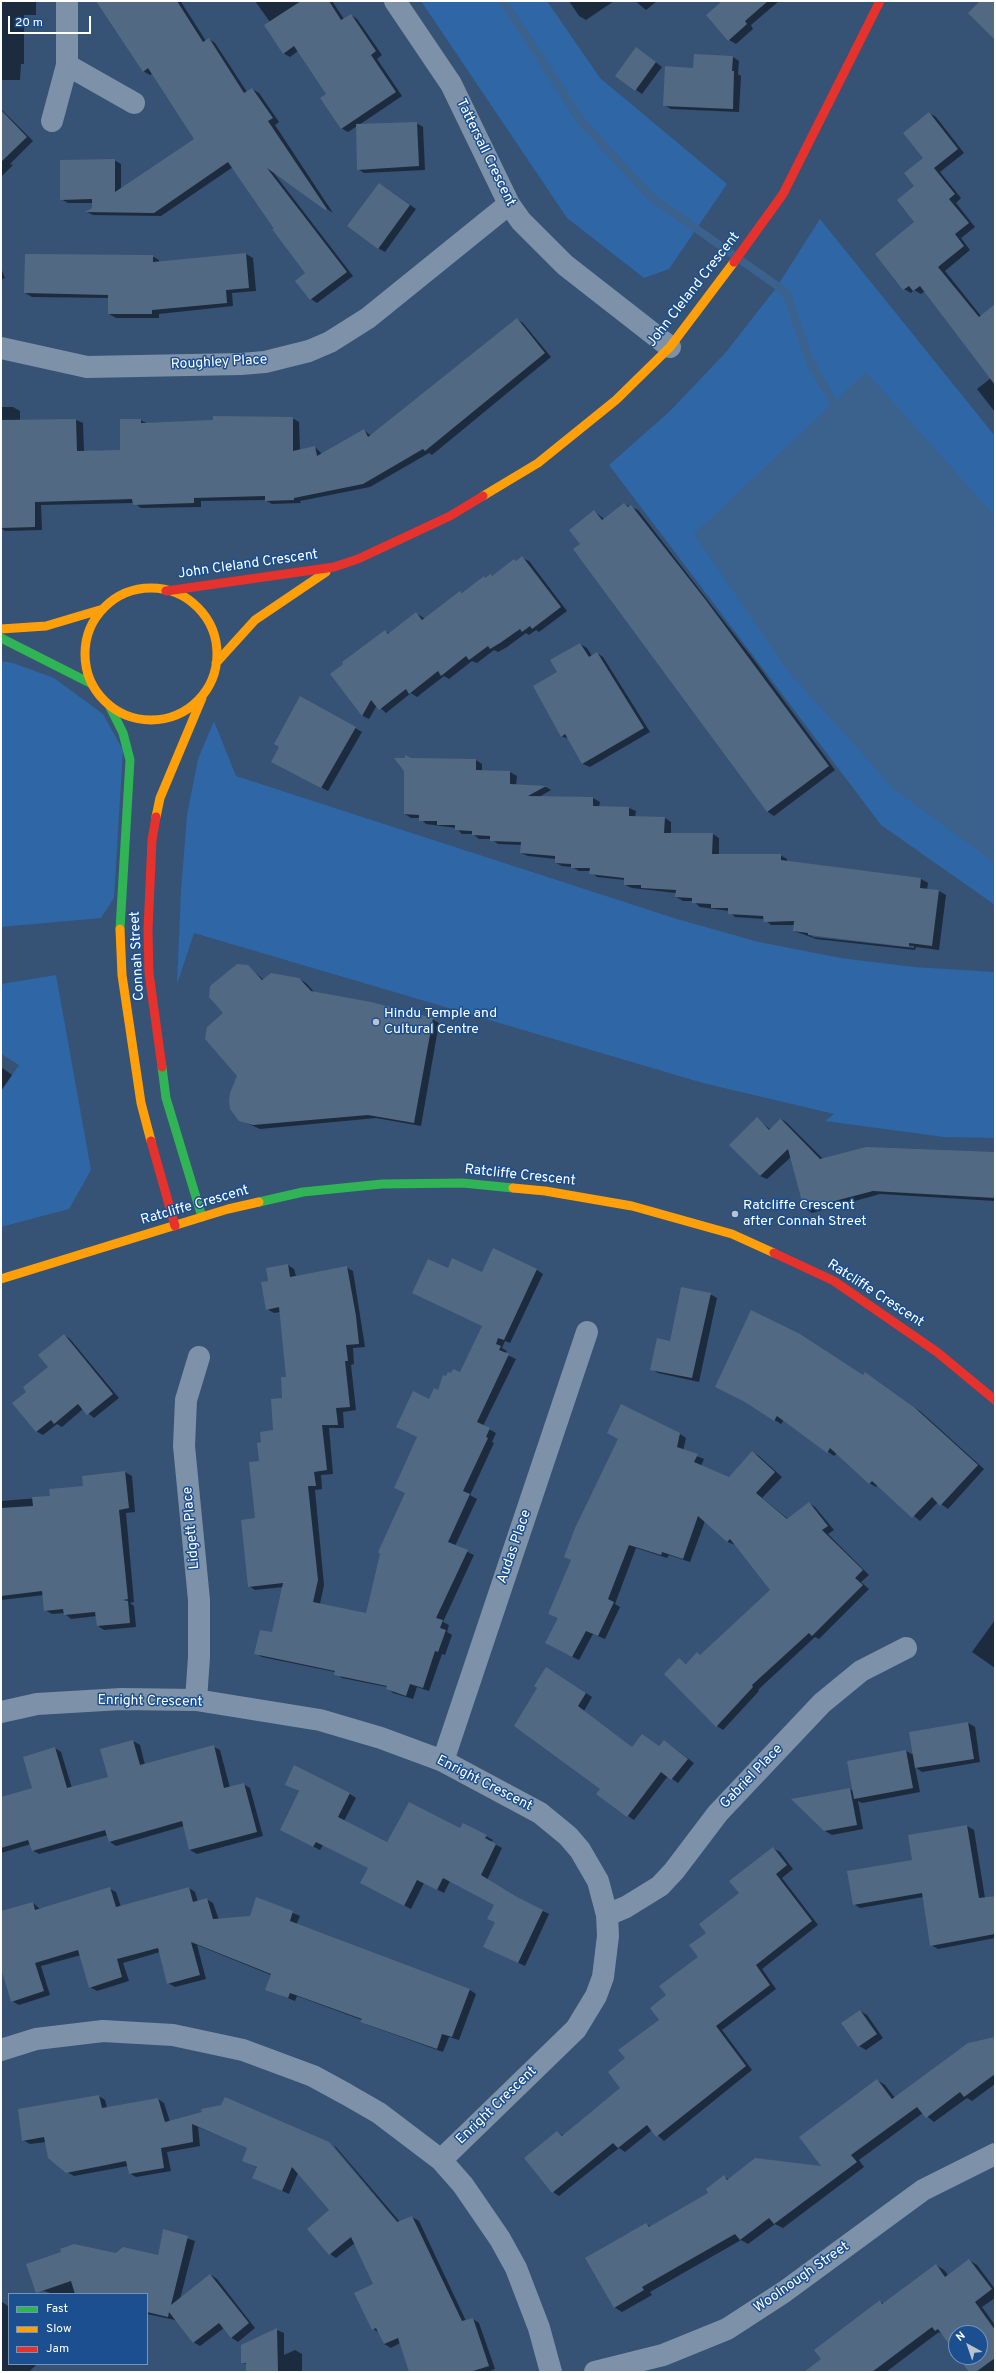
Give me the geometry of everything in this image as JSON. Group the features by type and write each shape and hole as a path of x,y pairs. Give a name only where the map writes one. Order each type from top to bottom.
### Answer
{"street":[{"path":"52,121 67,65 67,1"},
{"name":"Tattersall Crescent","path":"395,1 451,84 509,204 521,221 565,265 670,347"},
{"name":"John Cleland Crescent","path":"166,591 334,567 358,559 450,516 538,463 616,400 670,347 704,304 768,217 786,187 880,1"},
{"path":"67,65 134,103"},
{"name":"Roughley Place","path":"1,348 87,367 241,364 265,362 310,351 330,342 368,318 509,204"},
{"name":"John Cleland Crescent","path":"216,663 255,620 294,592 334,567"},
{"path":"1,630 46,626 103,609 124,594 150,588 177,593 197,607 212,627 218,651 214,676 202,698 182,713 158,720 132,718 109,705 92,684 85,658 89,632 103,609"},
{"path":"1,638 92,684"},
{"name":"Connah Street","path":"202,698 160,798 152,840 148,930 149,973 166,1098 202,1217"},
{"name":"Connah Street","path":"109,705 123,732 130,760 130,780 124,839 120,934 122,975 141,1103 174,1226"},
{"name":"Ratcliffe Crescent","path":"1,1279 202,1217 304,1192 382,1184 463,1183 545,1191 632,1206 732,1234 834,1281 937,1352 995,1400"},
{"name":"Audas Place","path":"442,1761 587,1332"},
{"name":"Lidgett Place","path":"196,1700 199,1657 199,1600 184,1446 186,1400 199,1358"},
{"name":"Gabriel Place","path":"607,1915 626,1908 660,1886 674,1871 718,1813 822,1702 861,1671 906,1648"},
{"name":"Enright Crescent","path":"1,1712 37,1704 121,1699 196,1700 320,1720 381,1738 442,1761 540,1813 568,1836 580,1850 598,1881 607,1915 608,1936 603,1977 596,1996 576,2029 441,2160"},
{"path":"1,2050 36,2039 103,2031 173,2035 243,2050 313,2076 379,2113 441,2160 467,2191 500,2239 516,2268 539,2328 551,2372"},
{"name":"Woolnough Street","path":"595,2372 663,2355 727,2329 784,2292 924,2190 995,2154"}],"shaded area":[{"path":"421,1 547,1 600,78 727,184 669,269 644,278 567,218"},
{"path":"820,219 995,436 995,905 881,825 609,465 670,411 726,352 776,288"},
{"path":"866,372 995,516 995,863 895,790 787,670 694,534"},
{"path":"1,661 13,663 54,678 103,714 123,750 114,898 101,918 1,927"},
{"path":"214,721 236,776 677,919 759,942 841,958 914,967 995,972 995,1138 944,1137 825,1121 834,1114 703,1083 194,933 177,984 181,891 187,815 198,759"},
{"path":"56,975 91,1170 69,1209 1,1227 1,1091 19,1065 1,1054 1,984"}],"building":[{"path":"96,1 177,1 203,42 209,38 244,93 252,88 273,118 268,121 327,209 325,210 267,168 347,272 310,300 295,281 305,273 272,229 274,229 228,162 154,213 85,212 92,208 92,199 60,200 60,160 115,159 115,192 194,139 148,68 143,72"},
{"path":"301,1 329,1 341,20 351,14 376,51 371,55 396,92 341,129 320,98 326,94 294,46 283,54 264,25"},
{"path":"722,1 768,1 745,21 747,24 728,41 706,15"},
{"path":"980,1 995,1 995,40 968,13"},
{"path":"636,47 656,62 635,91 615,76"},
{"path":"694,54 733,56 733,109 663,106 665,66 693,68"},
{"path":"1,110 27,137 1,162"},
{"path":"929,112 958,149 934,168 955,194 949,199 969,223 955,234 964,246 938,267 979,317 995,304 995,385 920,286 913,291 909,286 903,290 875,254 914,222 897,200 914,186 904,173 923,158 903,133"},
{"path":"417,122 419,166 357,170 356,124"},
{"path":"379,183 410,205 378,249 347,226"},
{"path":"246,253 249,288 226,290 227,303 152,310 152,314 108,314 108,295 24,293 25,254 153,255 153,262"},
{"path":"517,318 545,353 425,451 423,449 363,484 294,498 294,500 265,501 265,496 194,498 194,503 133,505 132,499 35,502 35,527 1,528 1,420 76,419 77,451 120,450 120,419 141,419 141,423 213,420 213,416 293,417 293,451 315,446 317,456 364,429 368,437"},
{"path":"624,503 628,507 631,505 705,599 829,766 767,812 573,549 580,544 569,530 594,510 602,520"},
{"path":"522,556 561,607 532,629 530,626 522,632 520,629 490,649 488,646 469,660 466,656 441,676 438,671 409,694 406,689 379,710 371,700 362,716 330,674 343,664 342,662 385,630 388,634 416,612 422,620 460,591 462,593 484,576 485,578 491,574 492,576 514,559 516,561"},
{"path":"580,643 589,657 597,652 644,728 582,764 565,734 561,737 533,686 557,672 550,660"},
{"path":"300,696 356,727 321,788 271,762 279,747 274,744"},
{"path":"405,755 411,758 476,759 476,770 510,771 510,784 546,786 528,796 593,797 593,806 629,807 629,816 665,817 664,833 713,833 712,854 781,854 781,860 921,878 920,888 939,890 932,946 909,943 909,947 808,935 808,933 793,931 794,921 764,922 763,916 728,914 728,908 711,908 711,904 692,903 692,898 675,897 676,890 641,888 641,885 624,885 624,878 589,874 590,868 571,868 571,864 555,863 555,856 520,853 521,842 490,841 490,836 472,835 472,831 455,830 455,825 437,825 437,821 419,821 419,815 404,814 404,771 394,758 405,758"},
{"path":"237,964 248,965 262,980 271,973 299,978 311,991 371,1002 433,1018 414,1123 368,1115 253,1125 239,1121 230,1109 229,1101 230,1093 237,1076 205,1039 207,1027 223,1013 209,997 210,986"},
{"path":"757,1117 769,1130 780,1119 779,1117 820,1159 866,1147 995,1152 995,1198 873,1191 804,1209 788,1149 760,1176 729,1145"},
{"path":"493,1248 537,1269 504,1340 498,1338 496,1344 501,1346 499,1350 509,1354 477,1422 490,1428 486,1437 488,1438 463,1491 470,1494 448,1542 468,1550 436,1618 443,1620 440,1628 446,1630 438,1652 435,1651 423,1688 410,1684 406,1696 386,1689 387,1686 334,1675 335,1671 254,1654 260,1630 272,1632 283,1583 248,1587 241,1520 255,1518 249,1462 259,1461 257,1443 261,1442 260,1432 273,1430 271,1399 282,1398 281,1377 286,1377 279,1307 266,1310 261,1282 268,1281 266,1268 288,1264 290,1277 347,1266 356,1316 359,1344 346,1345 348,1361 345,1361 350,1407 336,1408 338,1425 322,1425 327,1470 314,1472 316,1486 308,1486 318,1580 313,1602 366,1613 380,1554 378,1552 405,1493 394,1488 417,1437 396,1427 413,1391 429,1399 434,1388 438,1390 443,1375 446,1376 448,1372 451,1373 453,1369 460,1372 482,1326 412,1293 428,1259 448,1268 452,1258 482,1272"},
{"path":"681,1287 711,1293 692,1378 650,1370 657,1338 670,1341"},
{"path":"751,1310 800,1334 863,1375 865,1372 914,1407 978,1465 940,1506 932,1497 912,1518 872,1481 869,1484 830,1448 827,1453 777,1416 774,1421 745,1402 715,1387"},
{"path":"64,1334 113,1394 87,1415 78,1404 54,1424 51,1420 36,1432 12,1403 26,1392 23,1387 48,1367 38,1355"},
{"path":"621,1404 680,1433 677,1447 698,1454 694,1462 729,1477 752,1451 775,1472 756,1493 787,1519 809,1502 828,1526 822,1530 863,1570 855,1578 863,1585 812,1636 809,1633 752,1685 753,1687 716,1727 664,1674 679,1658 686,1664 697,1652 700,1655 770,1590 730,1539 727,1542 698,1516 683,1559 662,1552 661,1555 629,1545 608,1599 614,1602 598,1636 586,1631 572,1657 545,1643 558,1618 548,1614 571,1560 564,1557 575,1528 618,1439 607,1433"},
{"path":"125,1471 129,1508 119,1510 128,1599 123,1600 128,1601 130,1623 97,1626 95,1612 64,1615 63,1609 44,1611 42,1591 1,1596 1,1508 33,1506 32,1497 50,1496 49,1489 83,1486 82,1476"},
{"path":"546,1667 586,1693 578,1706 632,1747 642,1734 659,1746 664,1740 688,1759 671,1780 661,1772 627,1817 596,1794 600,1789 514,1726 537,1688 534,1686"},
{"path":"968,1722 974,1759 915,1768 909,1732"},
{"path":"133,1740 140,1765 214,1745 224,1788 244,1783 257,1832 189,1850 182,1821 109,1842 105,1830 32,1851 28,1840 1,1848 1,1797 32,1788 23,1757 55,1747 67,1788 108,1777 100,1749"},
{"path":"906,1750 913,1788 854,1799 847,1761"},
{"path":"294,1765 350,1793 338,1817 387,1842 409,1802 460,1828 463,1823 487,1835 485,1838 496,1844 481,1875 517,1897 543,1910 518,1963 483,1947 495,1922 487,1919 494,1905 443,1878 437,1890 417,1880 404,1906 360,1883 368,1868 316,1842 313,1847 280,1830 299,1791 285,1785"},
{"path":"850,1788 857,1825 824,1831 791,1799"},
{"path":"967,1825 979,1898 995,1896 995,1934 930,1946 922,1893 853,1905 847,1871 912,1860 908,1835"},
{"path":"773,1847 787,1865 776,1874 812,1921 756,1965 770,1985 716,2026 746,2066 656,2137 647,2125 618,2148 613,2143 552,2193 524,2158 557,2131 562,2136 620,2088 608,2072 625,2058 618,2050 659,2020 650,2008 666,1995 659,1986 698,1957 689,1945 706,1933 699,1924 739,1893 729,1881"},
{"path":"110,1887 116,1907 189,1887 193,1902 207,1898 213,1919 250,1916 256,1897 293,1911 290,1921 470,1989 452,2037 442,2034 437,2049 360,2022 362,2019 290,1993 288,1998 265,1990 271,1974 191,1942 200,1975 167,1984 158,1948 117,1959 122,1977 89,1988 78,1950 35,1963 44,1991 11,2002 1,1968 1,1911 33,1902 35,1910"},
{"path":"860,2010 877,2034 858,2047 841,2023"},
{"path":"995,2037 995,2074 964,2097 960,2092 926,2118 917,2107 851,2155 857,2162 774,2224 769,2218 740,2240 735,2234 642,2287 644,2290 614,2308 585,2258 646,2223 649,2227 708,2193 706,2189 724,2175 727,2180 755,2158 821,2166 799,2137 877,2079 892,2099 968,2043"},
{"path":"99,2095 102,2108 158,2098 165,2122 202,2112 201,2109 221,2105 225,2097 329,2142 397,2222 412,2216 462,2321 473,2318 489,2366 470,2372 409,2372 398,2338 384,2344 376,2328 372,2330 354,2293 373,2284 351,2237 329,2255 307,2229 329,2210 292,2167 282,2191 252,2178 257,2167 242,2161 247,2148 192,2124 193,2142 161,2148 164,2168 129,2174 126,2161 66,2173 48,2158 44,2137 22,2141 18,2109"},
{"path":"163,2229 188,2236 171,2305 210,2274 249,2323 231,2338 219,2323 193,2343 169,2312 168,2317 148,2312 148,2293 75,2293 71,2281 36,2293 26,2264 61,2252 60,2249 74,2244 116,2253 123,2247 158,2255"},
{"path":"969,2259 992,2289 975,2302 995,2330 995,2358 988,2363 988,2325 948,2325 948,2343 938,2329 935,2331 932,2327 872,2372 804,2372 821,2359 814,2350 880,2300 882,2304 936,2264 945,2277"},
{"path":"277,2328 278,2372 246,2372 246,2363 241,2363 241,2345"},
{"path":"964,2365 986,2365 976,2372 969,2372"}],"waterway":[{"path":"503,1 582,122 650,196 783,290 788,297 810,362 839,412"}],"traffic: fast":[{"path":"1,638 92,684"},
{"path":"109,705 123,733 130,760 120,929"},
{"path":"162,1067 166,1098 202,1217"},
{"path":"259,1202 303,1192 382,1184 463,1183 513,1188"}],"traffic: slow":[{"path":"483,496 538,463 616,400 670,347 734,262"},
{"path":"216,663 255,620 326,572"},
{"path":"151,588 176,593 193,603 202,612 212,629 217,654 212,679 202,696 193,705 176,715 151,720 126,715 109,705 100,696 90,679 85,654 90,629 100,612 109,603 126,593 151,588"},
{"path":"1,629 46,626 103,609"},
{"path":"156,817 160,798 202,698"},
{"path":"120,929 122,975 141,1103 151,1141"},
{"path":"513,1188 545,1191 632,1206 732,1234 774,1253"},
{"path":"1,1279 228,1209 259,1202"}],"traffic: jam":[{"path":"734,262 783,194 880,1"},
{"path":"166,591 334,567 358,559 450,516 483,496"},
{"path":"156,817 152,840 148,930 149,973 162,1067"},
{"path":"151,1141 175,1226"},
{"path":"774,1253 834,1281 937,1352 995,1400"}],"place":[{"name":"Hindu Temple and Cultural Centre","path":"376,1022"},
{"name":"Ratcliffe Crescent after Connah Street","path":"735,1214"}]}
